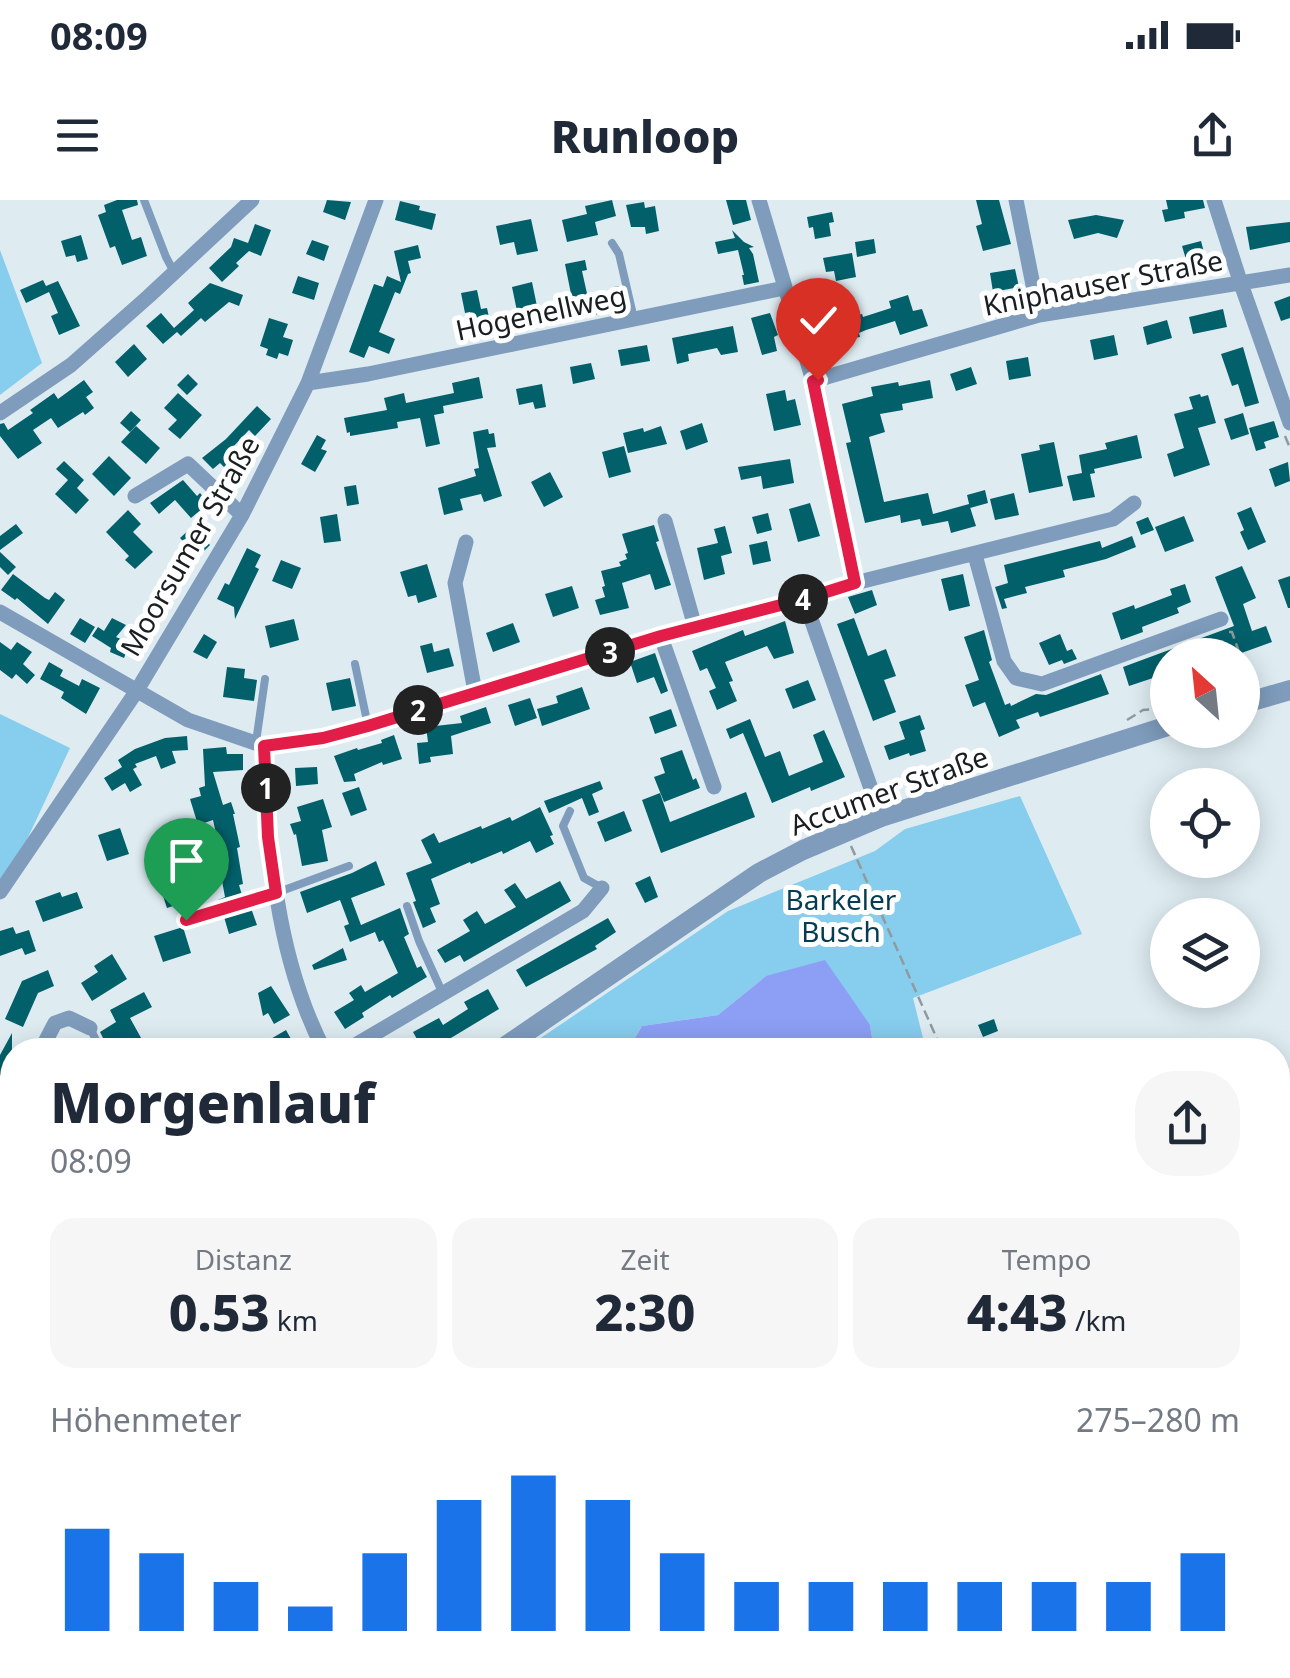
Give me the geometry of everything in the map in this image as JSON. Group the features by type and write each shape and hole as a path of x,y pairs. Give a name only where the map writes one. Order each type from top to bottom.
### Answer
{"street":[{"path":"0,413 70,365 252,200"},
{"name":"Moorsumer Straße","path":"0,892 136,692 242,515 308,383 376,200"},
{"path":"759,200 813,381 855,583"},
{"path":"1016,200 1039,315"},
{"path":"1214,200 1290,423"},
{"name":"Kniphauser Straße","path":"813,381 1039,315 1290,275"},
{"name":"Hogenellweg","path":"308,383 784,288"},
{"path":"135,496 188,464 242,515"},
{"path":"0,612 188,720 260,744 323,738 661,636 1113,519 1134,503"},
{"path":"665,521 695,627"},
{"path":"466,542 456,583 475,692"},
{"path":"974,555 1004,661 1016,678 1042,684 1221,619"},
{"path":"804,599 881,817"},
{"path":"661,636 714,787"},
{"path":"1260,695 1290,690"},
{"name":"Accumer Straße","path":"518,1038 759,873 803,850 881,817 1150,732"},
{"path":"260,744 276,893 300,995 319,1038"},
{"path":"368,1038 583,911 602,888"},
{"path":"47,1038 56,1022 69,1018 90,1028"}],"lane":[{"path":"144,200 174,272"},
{"path":"612,244 634,319"},
{"path":"355,664 368,726"},
{"path":"260,744 265,679"},
{"path":"570,811 563,826 584,878 602,888"},
{"path":"186,920 349,866"},
{"path":"407,906 443,994"},
{"path":"90,1028 95,1038"}],"path":[{"path":"1221,619 1234,638"},
{"path":"844,831 937,1038"}],"green space":[{"path":"0,250 42,363 0,395"},
{"path":"0,714 70,748 23,848 0,882"},
{"name":"Barkeler Busch","path":"1020,796 1082,934 913,998 923,1038 872,1038 870,1025 766,976 718,1015 642,1026 635,1038 541,1038 728,911 875,851 905,829"}],"water":[{"path":"825,960 870,1025 872,1038 635,1038 642,1026 718,1015 766,976"}],"building":[{"path":"137,200 138,205 122,210 132,240 141,237 147,256 122,265 115,246 110,248 98,215 106,212 104,205"},
{"path":"327,200 351,202 345,220 323,212"},
{"path":"612,200 616,216 595,222 598,235 567,242 562,220 587,214 585,206"},
{"path":"726,200 746,200 751,220 733,225"},
{"path":"976,200 999,200 1011,244 983,251 976,226 982,224"},
{"path":"1166,200 1203,200 1205,208 1184,212 1185,218 1165,222 1162,210 1168,209"},
{"path":"400,201 436,214 432,230 395,220"},
{"path":"644,202 645,208 655,206 659,231 646,234 645,227 631,227 626,205"},
{"path":"832,212 831,236 815,239 807,217"},
{"path":"1096,215 1124,220 1117,238 1098,233 1074,239 1068,220"},
{"path":"531,219 538,251 517,255 514,242 500,245 496,226"},
{"path":"1290,222 1290,242 1250,250 1246,227"},
{"path":"255,224 271,230 261,256 249,251 222,282 209,268 231,247 234,238 248,243"},
{"path":"732,230 754,247 749,248 759,282 744,285 738,250 718,254 715,242 735,238"},
{"path":"81,235 88,259 77,262 75,255 66,257 61,241"},
{"path":"874,239 876,253 857,257 855,242"},
{"path":"312,240 329,246 324,261 306,254"},
{"path":"1201,241 1206,260 1188,266 1182,246"},
{"path":"418,245 421,258 408,261 411,273 400,294 395,292 379,332 395,339 389,354 369,346 364,358 349,352 374,284 383,287 387,276 401,282 394,251"},
{"path":"852,253 856,277 836,281 834,271 826,272 823,258"},
{"path":"585,260 587,270 582,271 588,298 614,293 613,287 619,286 624,308 576,319 565,264"},
{"path":"1015,269 1019,287 993,292 990,273"},
{"path":"298,276 319,283 314,300 292,293"},
{"path":"43,280 46,286 58,281 80,326 59,335 51,316 58,313 49,292 26,303 20,290"},
{"path":"532,282 538,311 518,316 512,287"},
{"path":"210,283 243,295 239,306 229,302 205,322 201,318 181,336 177,332 163,344 146,326 161,313 174,328 194,310 188,303"},
{"path":"477,290 481,309 487,308 496,336 482,339 481,330 474,332 470,312 465,313 461,293"},
{"path":"908,295 913,311 922,309 928,326 900,335 895,321 847,339 843,318 862,314 863,317 891,308 889,301"},
{"path":"1290,296 1290,318 1281,321 1274,302"},
{"path":"1223,309 1227,327 1193,334 1189,317"},
{"path":"770,313 778,335 774,337 777,351 762,355 751,318"},
{"path":"269,318 288,324 283,337 293,340 288,356 279,353 277,359 266,355 268,349 260,346"},
{"path":"1167,320 1172,338 1147,345 1143,327"},
{"path":"733,326 738,352 721,355 717,348 688,354 689,361 677,364 672,338"},
{"path":"1114,335 1118,355 1094,360 1090,340"},
{"path":"134,344 147,359 128,377 115,362"},
{"path":"647,345 650,361 621,366 618,350"},
{"path":"1243,347 1259,403 1245,407 1238,384 1232,386 1221,354"},
{"path":"1028,357 1031,376 1009,380 1006,361"},
{"path":"591,363 595,379 573,384 570,367"},
{"path":"971,367 977,384 956,391 950,374"},
{"path":"188,374 198,384 187,395 177,385"},
{"path":"479,377 483,398 443,406 444,413 434,415 440,444 426,447 420,418 397,422 398,428 350,436 347,433 344,418 387,410 384,398 404,393 406,403 454,393 452,383"},
{"path":"84,380 93,392 86,397 94,408 58,428 51,418 33,430 42,443 18,459 0,436 0,424 4,423 8,430 54,393 58,399"},
{"path":"930,380 933,398 902,404 903,410 880,414 885,432 869,437 884,502 928,493 933,514 969,504 976,526 951,533 948,521 922,526 920,519 901,523 900,515 865,523 846,443 851,442 842,404 873,396 871,387"},
{"path":"542,384 546,407 535,409 533,402 519,405 516,389"},
{"path":"785,390 787,401 795,399 801,425 774,431 766,394"},
{"path":"178,393 202,415 180,439 168,429 177,420 164,408"},
{"path":"1208,395 1216,423 1198,428 1210,465 1174,477 1167,454 1184,448 1174,414 1193,409 1189,397"},
{"path":"257,406 271,419 255,436 249,430 233,447 245,461 231,474 220,463 213,469 202,458"},
{"path":"131,411 141,420 130,432 120,423"},
{"path":"1243,413 1249,434 1231,440 1224,419"},
{"path":"1274,421 1279,437 1264,442 1266,448 1256,451 1249,428"},
{"path":"702,423 708,442 686,450 680,431"},
{"path":"136,426 160,448 146,464 121,442"},
{"path":"661,426 667,444 628,453 623,433"},
{"path":"488,429 489,434 494,433 496,447 487,448 502,496 484,502 481,494 460,499 463,510 444,515 438,488 476,476 474,469 479,468 473,432"},
{"path":"317,435 326,440 321,449 327,451 315,472 301,464"},
{"path":"1137,435 1142,458 1094,469 1095,473 1090,474 1095,497 1073,501 1067,476 1082,473 1079,455 1107,449 1105,443"},
{"path":"1054,442 1063,486 1029,493 1021,454"},
{"path":"624,446 631,472 609,478 602,452"},
{"path":"109,456 131,478 114,496 92,474"},
{"path":"790,459 794,483 763,489 761,476 741,480 738,467"},
{"path":"64,461 84,480 77,488 89,500 76,514 55,494 68,480 56,469"},
{"path":"1288,462 1290,481 1275,487 1269,469"},
{"path":"550,472 563,497 544,507 531,482"},
{"path":"183,480 209,503 191,518 175,500 159,514 150,503"},
{"path":"356,485 359,504 347,506 344,487"},
{"path":"985,490 988,503 970,508 967,495"},
{"path":"1014,493 1019,515 995,520 990,499"},
{"path":"810,503 820,536 798,542 789,509"},
{"path":"1251,507 1266,542 1248,550 1237,513"},
{"path":"128,510 141,524 133,532 153,552 135,569 125,560 129,556 106,532"},
{"path":"768,513 772,530 757,534 752,517"},
{"path":"337,514 341,541 324,543 320,517"},
{"path":"1184,516 1194,541 1165,552 1155,527"},
{"path":"1148,517 1154,530 1141,535 1136,522"},
{"path":"16,524 23,533 0,550 0,536"},
{"path":"654,525 671,585 655,590 650,574 622,583 629,608 600,615 595,600 605,597 601,571 621,566 619,562 627,559 622,534"},
{"path":"725,526 732,553 721,556 725,574 704,580 697,548 718,543 714,529"},
{"path":"192,527 210,545 198,557 180,538"},
{"path":"1132,536 1136,547 1063,570 1065,577 1025,587 1027,593 1004,599 1007,608 1002,609 995,587 1008,583 1004,565 1100,541 1102,548"},
{"path":"767,541 771,561 753,565 749,545"},
{"path":"247,548 261,555 255,567 259,569 235,619 234,607 217,599 225,583 229,585"},
{"path":"0,552 16,567 8,575 0,567"},
{"path":"281,560 301,568 292,589 272,581"},
{"path":"427,564 437,597 418,603 416,595 408,597 400,572"},
{"path":"1242,566 1256,598 1243,604 1252,631 1266,626 1272,642 1260,646 1260,638 1202,638 1234,626 1215,577"},
{"path":"13,574 49,600 55,592 65,600 48,624 1,590"},
{"path":"963,574 970,606 949,611 941,579"},
{"path":"1290,576 1290,608 1288,608 1278,580"},
{"path":"1185,584 1191,602 1177,608 1179,613 1121,640 1112,613 1172,595 1170,589"},
{"path":"572,586 579,608 553,617 545,594"},
{"path":"872,590 877,605 855,614 848,597"},
{"path":"80,618 95,627 85,643 70,634"},
{"path":"112,618 126,625 116,637 130,643 124,658 92,636 98,627 104,631"},
{"path":"854,618 868,656 886,649 896,676 884,680 896,712 873,721 837,624"},
{"path":"294,619 299,640 270,648 265,626"},
{"path":"785,621 794,653 774,659 767,646 725,662 737,701 717,710 709,691 716,688 707,668 700,671 692,651 743,630 745,636"},
{"path":"513,623 520,642 493,652 486,633"},
{"path":"984,630 992,660 989,662 1005,705 1036,694 1046,695 1101,674 1109,694 1040,717 1038,712 1016,720 1020,728 999,737 985,702 973,707 965,685 979,680 964,637"},
{"path":"204,634 217,642 207,659 193,652"},
{"path":"1060,634 1067,651 1072,649 1077,659 1049,665 1039,643"},
{"path":"0,642 11,650 17,642 32,652 23,664 35,675 27,684 16,674 12,679 0,670"},
{"path":"432,643 434,652 449,648 454,666 427,673 420,646"},
{"path":"655,653 668,691 661,694 654,677 637,683 630,662"},
{"path":"1150,657 1150,679 1129,686 1123,667"},
{"path":"49,662 63,670 60,676 79,686 82,679 100,688 86,714 61,698 64,692 40,679"},
{"path":"227,667 245,669 244,678 257,680 254,701 223,697"},
{"path":"350,678 356,706 332,711 326,683"},
{"path":"808,680 816,700 793,709 785,689"},
{"path":"582,687 590,709 542,726 537,709 558,703 556,696"},
{"path":"530,698 537,718 515,726 508,705"},
{"path":"486,707 491,723 451,736 453,754 430,757 431,762 419,764 417,743 428,742 426,727 462,723 460,716"},
{"path":"671,709 677,726 655,734 649,717"},
{"path":"920,715 926,751 889,760 884,746 905,739 899,722"},
{"path":"750,719 765,757 780,751 789,776 823,762 813,735 824,730 845,777 772,803 743,733 730,739 726,729"},
{"path":"394,735 402,759 383,765 382,762 354,774 356,781 344,782 334,756 382,743 381,740"},
{"path":"187,736 188,750 172,751 176,763 161,769 156,756 135,764 133,769 142,785 130,792 125,783 112,791 104,778 122,767 118,760 135,749 165,738"},
{"path":"226,747 227,754 243,754 243,770 213,772 223,805 231,802 235,814 243,884 239,885 242,895 219,902 225,897 220,870 224,869 213,820 198,825 190,799 201,796 199,788 205,786 203,749"},
{"path":"682,750 700,788 664,802 654,777 665,773 660,758"},
{"path":"317,767 318,784 296,786 295,768"},
{"path":"600,781 603,789 592,794 599,812 589,816 582,798 549,813 544,801"},
{"path":"359,787 367,810 351,816 342,793"},
{"path":"746,792 755,817 661,853 642,800 660,793 670,822"},
{"path":"323,799 332,827 322,830 328,861 302,866 296,834 290,824 301,821 297,807"},
{"path":"540,807 554,844 536,853 530,841 431,879 440,904 430,908 436,922 423,928 406,873 432,863 421,840 434,833 439,843 510,817 512,821"},
{"path":"624,811 632,831 605,842 597,822"},
{"path":"120,828 129,854 107,861 98,835"},
{"path":"376,861 385,885 351,898 361,925 400,908 409,934 404,937 417,968 421,966 427,977 392,998 390,995 345,1029 334,1012 354,1000 349,993 361,985 365,992 398,973 383,940 379,942 375,932 350,942 344,926 349,924 340,900 307,913 300,892"},
{"path":"650,876 658,897 645,903 635,883"},
{"path":"560,881 571,901 464,962 460,955 445,963 437,950 470,931 463,920 477,911 485,924 516,907 504,890 515,883 526,899"},
{"path":"181,888 185,902 167,908 162,893"},
{"path":"60,892 62,897 77,892 83,908 43,922 35,901"},
{"path":"251,908 257,925 229,934 224,917"},
{"path":"608,918 616,932 595,946 597,949 526,987 516,970"},
{"path":"13,927 16,934 29,930 36,951 25,955 22,948 0,956 0,931"},
{"path":"183,927 191,953 163,962 154,936"},
{"path":"343,948 347,960 314,970 312,965"},
{"path":"112,954 127,979 92,1001 81,983 98,972 94,966"},
{"path":"48,970 54,986 38,993 23,1027 5,1019 22,981"},
{"path":"271,986 290,1015 274,1024 268,1013 263,1016 258,993"},
{"path":"488,989 499,1009 451,1038 416,1038 413,1032 439,1018 443,1025 468,1009 464,1002"},
{"path":"144,992 152,1007 130,1018 141,1038 103,1038 100,1032 116,1022 110,1010"},
{"path":"994,1019 998,1031 983,1037 978,1025"},
{"path":"286,1030 290,1038 272,1038"}],"route":[{"path":"186,920 276,893 268,837 264,746 323,738 368,726 661,636 855,583 813,381 818,380"}]}
